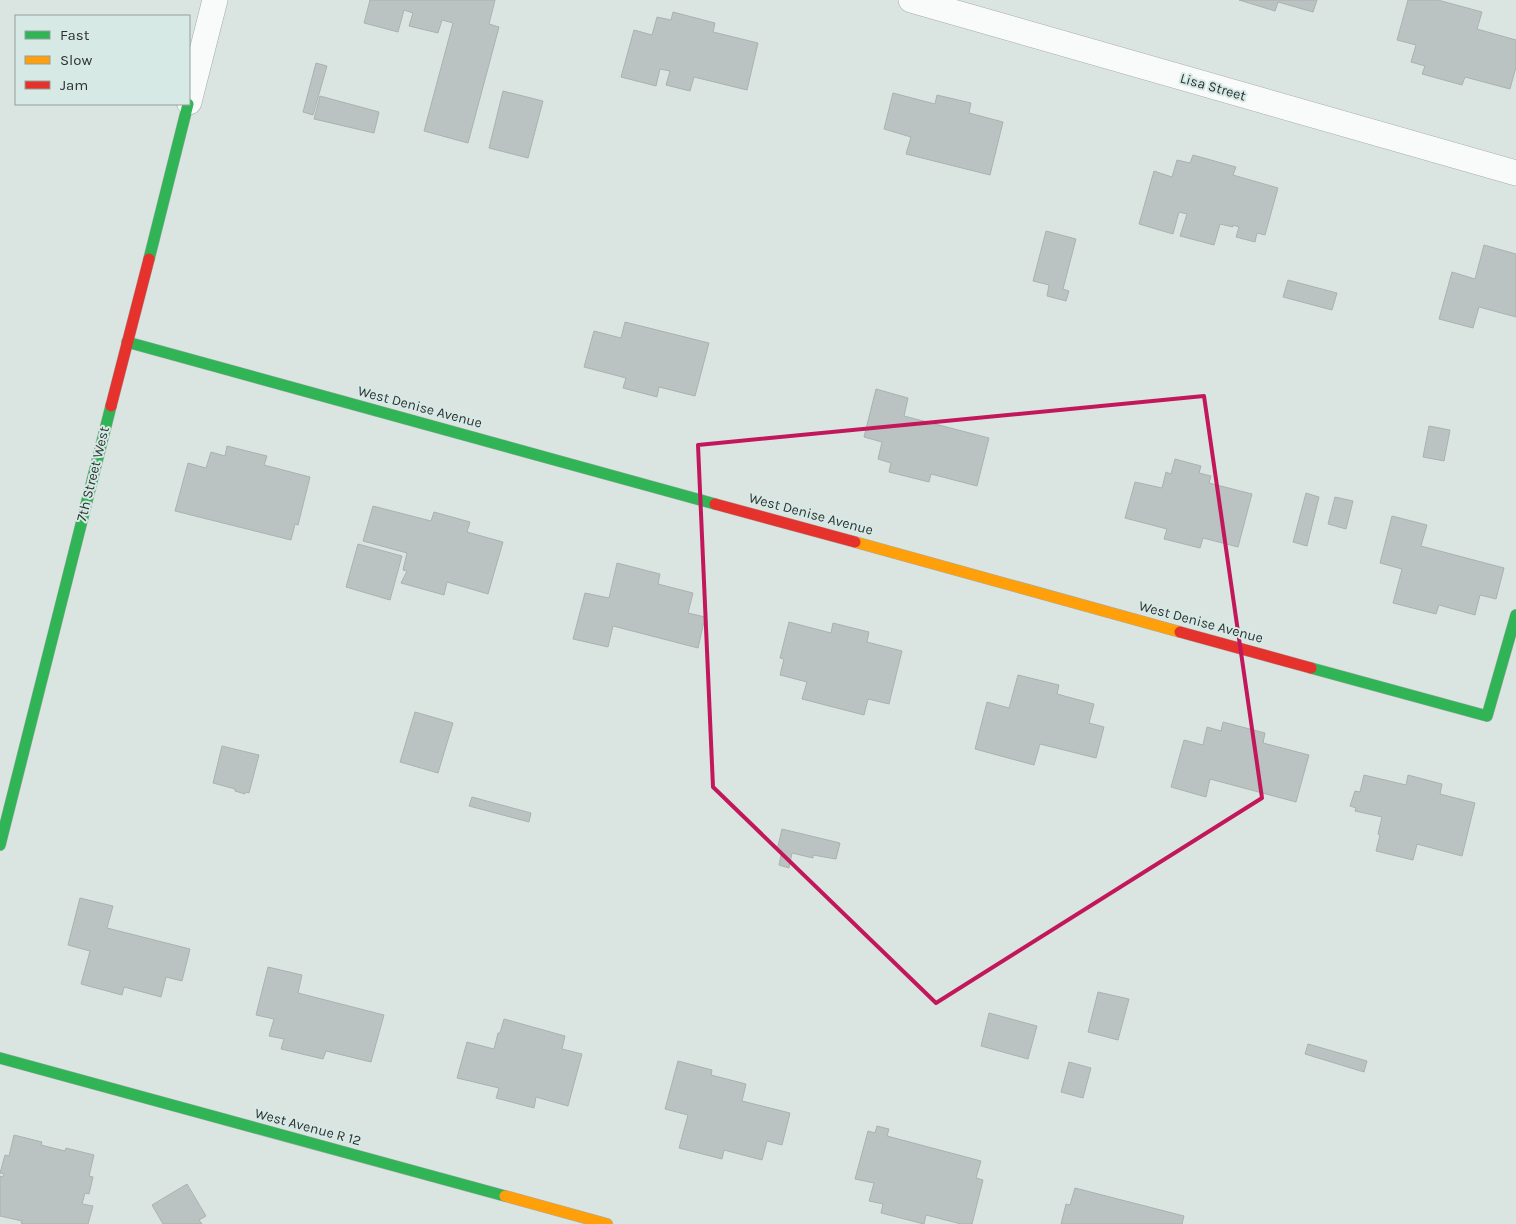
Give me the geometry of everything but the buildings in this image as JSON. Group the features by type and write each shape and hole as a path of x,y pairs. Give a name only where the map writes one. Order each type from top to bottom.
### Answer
{"street":[{"name":"7th Street West","path":"190,99 215,0"},
{"name":"Lisa Street","path":"910,0 1516,173"},
{"name":"7th Street West","path":"0,845 188,105"},
{"name":"West Denise Avenue","path":"127,342 1487,716 1516,615"},
{"name":"West Avenue R 12","path":"0,1058 608,1224"}],"highlighted area":[{"path":"1204,396 1262,798 936,1003 713,787 698,445"}],"traffic: fast":[{"path":"149,259 188,105"},
{"path":"127,342 715,504"},
{"path":"0,845 111,406"},
{"path":"1311,668 1487,716 1516,615"},
{"path":"0,1058 505,1196"}],"traffic: slow":[{"path":"855,542 1180,632"},
{"path":"505,1196 607,1224"}],"traffic: jam":[{"path":"111,406 149,259"},
{"path":"715,504 855,542"},
{"path":"1180,632 1311,668"}]}
